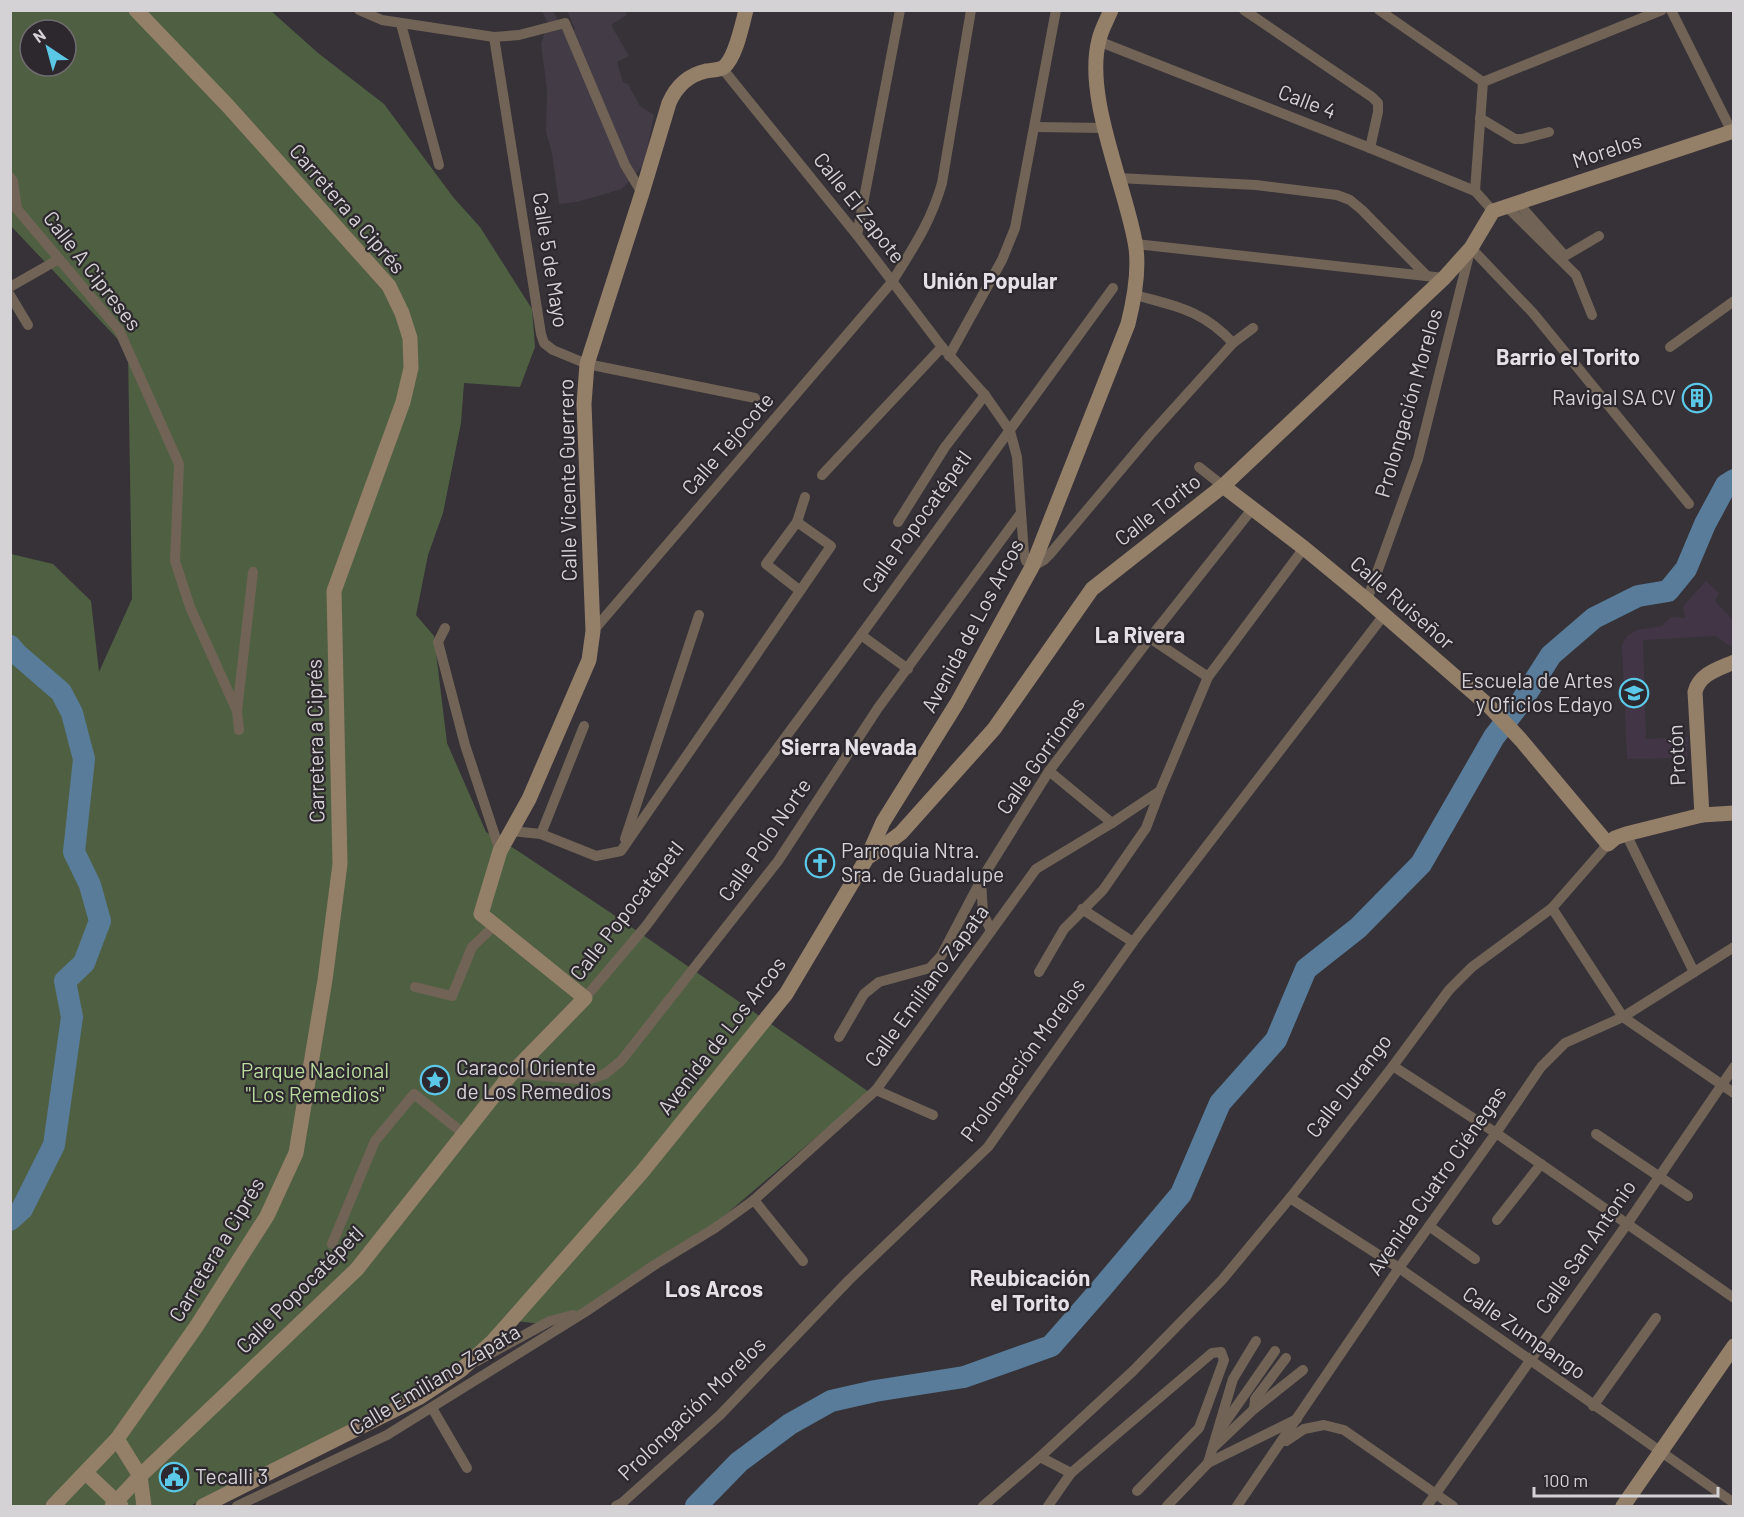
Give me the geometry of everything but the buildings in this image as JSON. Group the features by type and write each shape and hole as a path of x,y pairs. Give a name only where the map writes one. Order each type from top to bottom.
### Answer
{"main road":[{"name":"Carretera a Ciprés","path":"53,1506 117,1439 196,1327 267,1216 296,1153 325,981 340,864 334,591 403,402 411,368 410,338 402,313 388,286 228,106 136,10"},
{"path":"723,68 734,53 746,10"},
{"name":"Avenida de Los Arcos","path":"207,1505 420,1397 461,1370 493,1341 642,1172 786,994 867,858 883,822 957,703 1032,567 1128,324 1135,295 1136,244 1098,99 1095,70 1098,41 1111,10"},
{"name":"Calle Vicente Guerrero","path":"494,926 481,914 500,851 529,799 589,660 593,631 584,404 587,364 669,103 674,93 688,78 723,68"},
{"name":"Morelos","path":"1505,206 1733,131"},
{"name":"Calle Torito","path":"867,858 901,833 994,729 1092,589 1223,486 1444,278 1505,206"},
{"name":"Calle Ruiseñor","path":"1223,486 1367,600 1490,707 1521,740 1608,844"},
{"name":"Protón","path":"1702,815 1695,692 1697,684 1710,672 1734,662"},
{"name":"Calle Durango","path":"1608,844 1615,838 1626,834 1702,815 1734,813"},
{"path":"494,926 585,998"},
{"name":"Calle Popocatépetl","path":"116,1505 140,1476 357,1269 512,1073 585,998"},
{"path":"1623,1506 1734,1346"},
{"path":"117,1439 140,1476 144,1506"},
{"path":"86,1473 116,1505"}],"street":[{"path":"359,10 382,20 401,24 494,37 519,35 565,23 625,165 642,193"},
{"path":"857,234 900,10"},
{"name":"Calle Tejocote","path":"593,631 892,282 924,231 935,208 942,183 971,10"},
{"path":"822,475 946,352 1010,244 1035,127 1056,10"},
{"path":"1244,10 1372,97 1377,103 1377,112 1371,148"},
{"path":"1379,10 1484,82"},
{"path":"1484,82 1662,10"},
{"path":"1671,10 1733,131"},
{"path":"401,24 439,165"},
{"name":"Calle 5 de Mayo","path":"494,37 544,343 553,350 587,364 755,398"},
{"name":"Calle 4","path":"1098,41 1371,148 1475,191 1505,206"},
{"name":"Calle El Zapote","path":"723,68 857,234 946,352 985,395 1010,431 1017,457 1024,554 1026,561 1032,567"},
{"path":"1475,191 1484,82"},
{"path":"1480,118 1515,139 1549,132"},
{"path":"1035,127 1105,128"},
{"name":"Calle A Cipreses","path":"10,177 14,181 13,209 119,330 179,464 175,561 190,607 237,711 238,730"},
{"path":"1118,178 1256,184 1337,195 1350,200 1362,210 1426,275"},
{"path":"1505,206 1565,256 1599,236"},
{"path":"1505,206 1576,275 1592,315"},
{"path":"1136,244 1444,278"},
{"path":"1471,248 1533,313 1689,504"},
{"name":"Prolongación Morelos","path":"1367,600 1418,459 1471,248"},
{"path":"10,287 59,259"},
{"name":"Calle Popocatépetl","path":"585,998 646,926 1113,288"},
{"path":"10,295 28,325"},
{"path":"1135,295 1190,310 1206,318 1233,343"},
{"path":"1670,347 1734,301"},
{"path":"1032,567 1050,554 1150,435 1233,343 1253,328"},
{"path":"898,522 945,447 985,395"},
{"name":"Calle Ruiseñor","path":"1199,467 1223,486"},
{"path":"800,590 766,564 797,522 805,497"},
{"name":"Calle Gorriones","path":"839,1037 864,994 879,982 930,968 941,956 981,880 1049,771 1253,508"},
{"name":"Calle Polo Norte","path":"512,1073 588,1080 606,1074 621,1062 778,861 878,708 1022,513"},
{"path":"511,831 541,834 596,856 621,851 831,546 797,522"},
{"path":"1039,972 1064,929 1103,890 1146,828 1208,677 1304,548"},
{"path":"237,711 253,572"},
{"path":"621,851 699,615"},
{"name":"Prolongación Morelos","path":"616,1506 720,1414 849,1280 988,1147 1133,942 1384,615"},
{"path":"445,628 438,642 465,745 500,851"},
{"path":"861,635 908,669"},
{"path":"1150,638 1208,677"},
{"path":"541,834 584,726"},
{"path":"1049,771 1112,823"},
{"name":"Calle Emiliano Zapata","path":"237,1506 387,1435 585,1312 754,1200 876,1090 1036,869 1160,791"},
{"path":"1626,834 1694,972"},
{"name":"Calle Durango","path":"983,1506 1133,1371 1222,1280 1290,1198 1449,990 1472,967 1552,908 1608,844"},
{"path":"981,880 983,913 991,931"},
{"path":"1552,908 1623,1017 1734,1093"},
{"path":"1082,909 1133,942"},
{"path":"415,987 452,996 472,947 494,926"},
{"name":"Avenida Cuatro Ciénegas","path":"1237,1506 1399,1268 1541,1067 1554,1052 1565,1043 1623,1017 1734,947"},
{"path":"1393,1066 1496,1133 1734,1298"},
{"name":"Calle San Antonio","path":"1427,1506 1627,1224 1734,1067"},
{"path":"876,1090 933,1115"},
{"path":"332,1244 375,1142 414,1094 464,1134"},
{"path":"1596,1134 1688,1196"},
{"path":"1497,1220 1541,1164"},
{"name":"Calle Zumpango","path":"1290,1198 1399,1268 1661,1454 1734,1503"},
{"path":"754,1200 803,1261"},
{"path":"1429,1226 1475,1258"},
{"name":"Calle Emiliano Zapata","path":"461,1370 550,1322 585,1312"},
{"path":"1593,1406 1656,1318"},
{"path":"1208,1463 1233,1379 1256,1341"},
{"path":"1216,1434 1275,1351"},
{"path":"1048,1506 1071,1473 1212,1353 1221,1352 1224,1360 1199,1428 1137,1491"},
{"path":"1254,1409 1255,1399 1287,1358"},
{"path":"1212,1450 1254,1409 1304,1370"},
{"path":"432,1408 467,1468"},
{"path":"1167,1506 1208,1463 1298,1419"},
{"path":"1281,1444 1304,1429 1324,1425 1344,1430 1454,1506"},
{"path":"1040,1457 1071,1473"},
{"path":"207,1505 230,1506"}],"shaded area":[{"path":"542,11 553,11 564,32 575,29 567,11 625,11 627,15 611,25 629,56 617,62 623,82 628,84 640,106 654,115 644,164 622,189 577,202 559,204 552,153 546,132 547,90 541,44 548,23"},
{"name":"Escuela de Artes y Oficios Edayo","path":"1706,581 1719,593 1715,601 1733,620 1733,648 1715,636 1643,640 1646,739 1688,737 1687,758 1627,759 1622,645 1627,636 1637,630 1662,626 1671,617 1685,618 1683,606"}],"green space":[{"name":"Parque Nacional \"Los Remedios\"","path":"11,11 271,11 318,53 384,104 453,197 480,227 532,309 535,347 520,387 464,383 461,423 443,513 428,555 416,615 434,636 447,743 486,832 614,915 869,1092 682,1252 557,1326 507,1320 479,1350 397,1405 190,1506 11,1506 11,554 53,564 91,601 99,672 132,599 128,350 11,226"}],"waterway":[{"path":"696,1506 739,1462 790,1424 831,1401 875,1391 964,1377 1051,1346 1181,1194 1220,1103 1276,1040 1306,969 1358,928 1421,864 1494,737 1521,702 1551,655 1594,618 1638,596 1668,591 1686,569 1705,524 1726,485 1734,480"},
{"path":"10,646 61,692 72,713 84,759 74,852 90,885 100,921 84,963 65,981 72,1017 54,1145 22,1209 10,1220"}],"place":[{"name":"Ravigal SA CV","path":"1697,398"},
{"name":"Escuela de Artes y Oficios Edayo","path":"1634,693"},
{"name":"Parroquia Ntra. Sra. de Guadalupe","path":"820,863"},
{"name":"Caracol Oriente de Los Remedios","path":"435,1080"},
{"name":"Tecalli 3","path":"174,1477"}],"district":[{"name":"Unión Popular","path":"990,281"},
{"name":"Barrio el Torito","path":"1568,357"},
{"name":"La Rivera","path":"1140,635"},
{"name":"Sierra Nevada","path":"849,747"},
{"name":"Los Arcos","path":"714,1289"},
{"name":"Reubicación el Torito","path":"1030,1290"}]}
